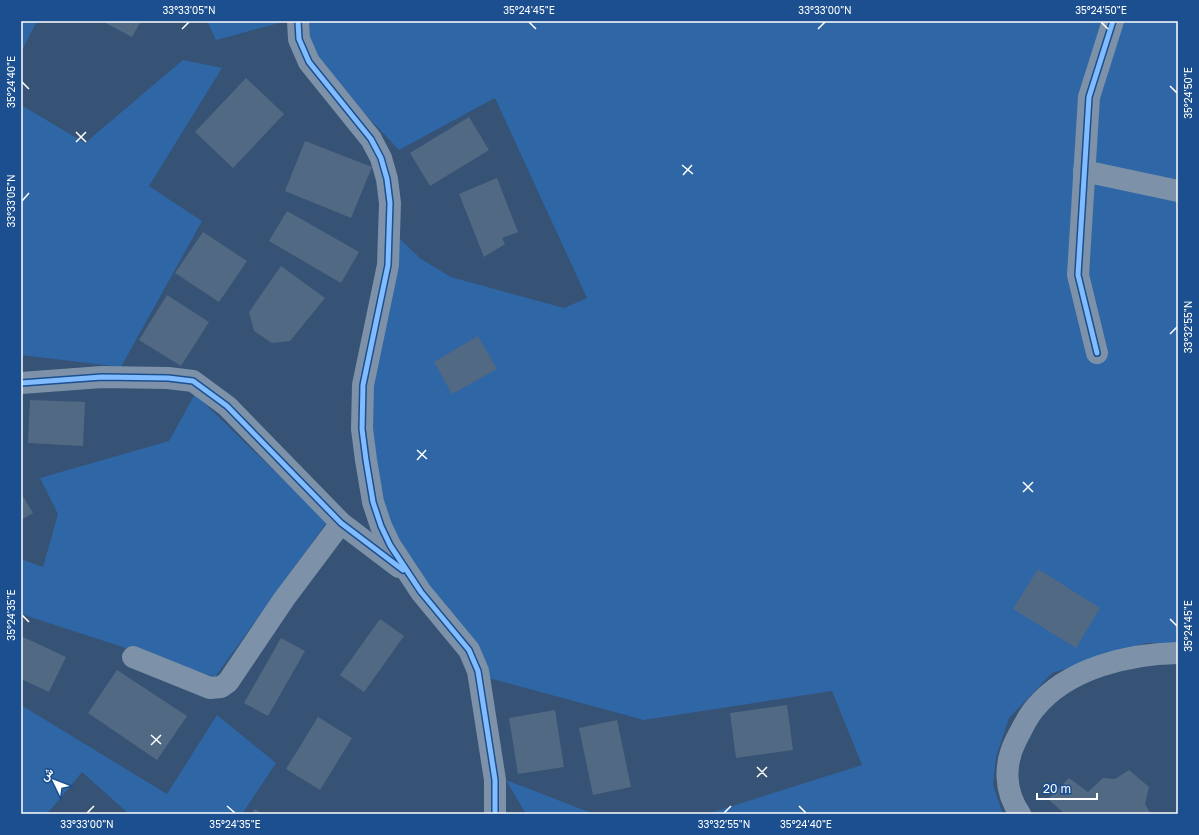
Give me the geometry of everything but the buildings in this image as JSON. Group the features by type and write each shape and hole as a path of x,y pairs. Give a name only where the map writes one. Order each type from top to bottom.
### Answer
{"street":[{"path":"298,21 299,39 309,62 371,139 381,158 387,179 390,203 388,265 363,384 362,429 373,502 381,526 406,572 469,650 478,671 495,780 495,814"},
{"path":"1097,353 1078,275 1089,96 1113,21"},
{"path":"1084,171 1178,191"},
{"path":"21,383 102,377 168,378 193,381 227,406 341,523 406,572"},
{"path":"133,658 210,688 221,686 228,682 284,599 341,523"},
{"path":"1152,654 1178,664"},
{"path":"1020,814 1012,803 1007,785 1008,765 1012,748 1034,708 1049,694 1070,680 1093,668 1152,654 1178,654"}],"shaded area":[{"path":"21,21 37,21 21,52"},
{"path":"207,21 287,21 216,40"},
{"path":"309,21 1178,21 1178,643 1147,643 1052,673 1009,718 996,757 993,785 1003,814 707,814 862,765 832,691 644,720 485,677 410,565 389,520 371,448 371,386 399,238 421,259 451,277 564,308 587,298 495,98 399,150 321,67 307,41"},
{"path":"183,60 222,68 149,186 202,221 121,367 21,355 21,105 85,143"},
{"path":"195,394 327,522 215,677 21,614 21,559 43,567 58,514 40,478 169,441"},
{"path":"21,705 167,794 217,715 276,763 242,814 129,814 82,772 47,814 21,814"},
{"path":"506,780 594,814 526,814"}],"cycle path":[{"path":"298,21 299,39 309,62 371,139 381,158 387,179 390,203 388,265 363,385 362,429 373,502 381,526 390,545 421,592 469,650 478,671 495,780 495,814"},
{"path":"1097,353 1078,275 1089,97 1113,21"},
{"path":"21,383 102,377 168,378 193,381 227,406 341,523 403,570"}]}
